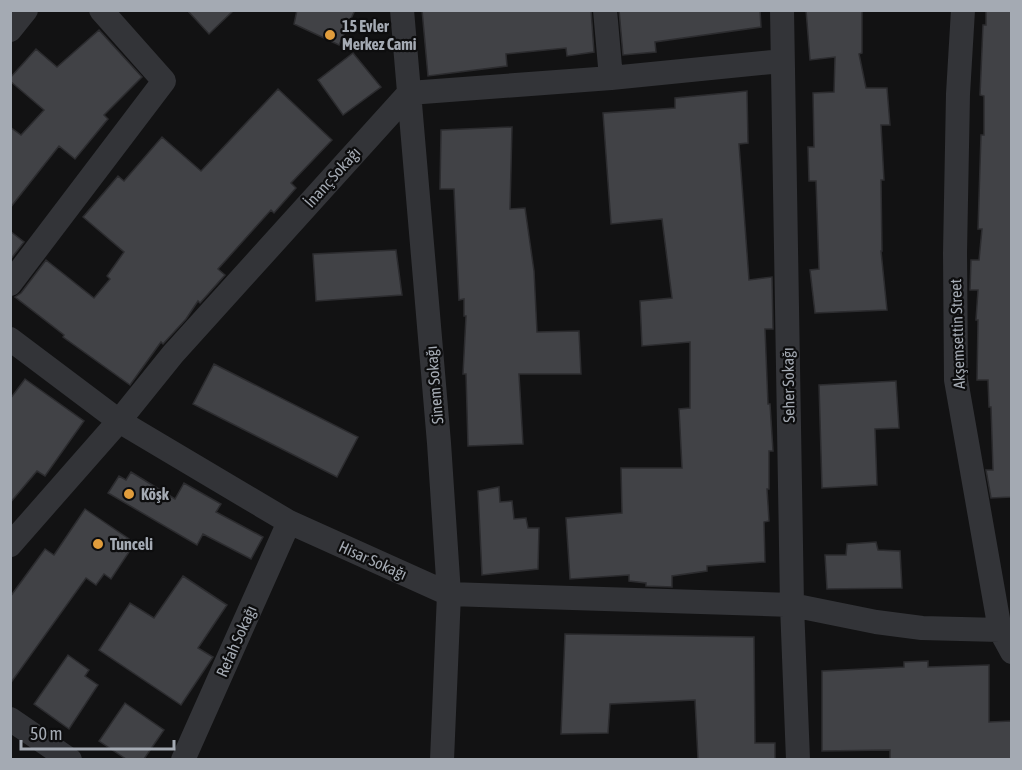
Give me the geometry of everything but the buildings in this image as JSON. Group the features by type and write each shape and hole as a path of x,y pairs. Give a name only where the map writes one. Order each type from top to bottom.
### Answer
{"street":[{"path":"10,30 26,10"},
{"path":"10,284 164,81 101,10"},
{"name":"Sinem Sokağı","path":"402,10 439,442 449,594 442,759"},
{"path":"605,10 611,78"},
{"name":"Seher Sokağı","path":"782,10 792,605 798,759"},
{"name":"Akşemsettin Street","path":"963,10 958,94 955,253 956,380 1000,630 1011,652"},
{"path":"409,93 611,78 782,61"},
{"name":"İnanç Sokağı","path":"10,545 119,421 173,354 409,93"},
{"name":"Hisar Sokağı","path":"10,339 119,421 289,522 449,594 792,605 876,622 922,628 1000,630"},
{"name":"Refah Sokağı","path":"183,759 289,522"},
{"path":"10,719 70,759"}],"place":[{"name":"15 Evler Merkez Cami","path":"330,35"},
{"name":"Köşk","path":"129,494"},
{"name":"Tunceli","path":"98,544"}]}
